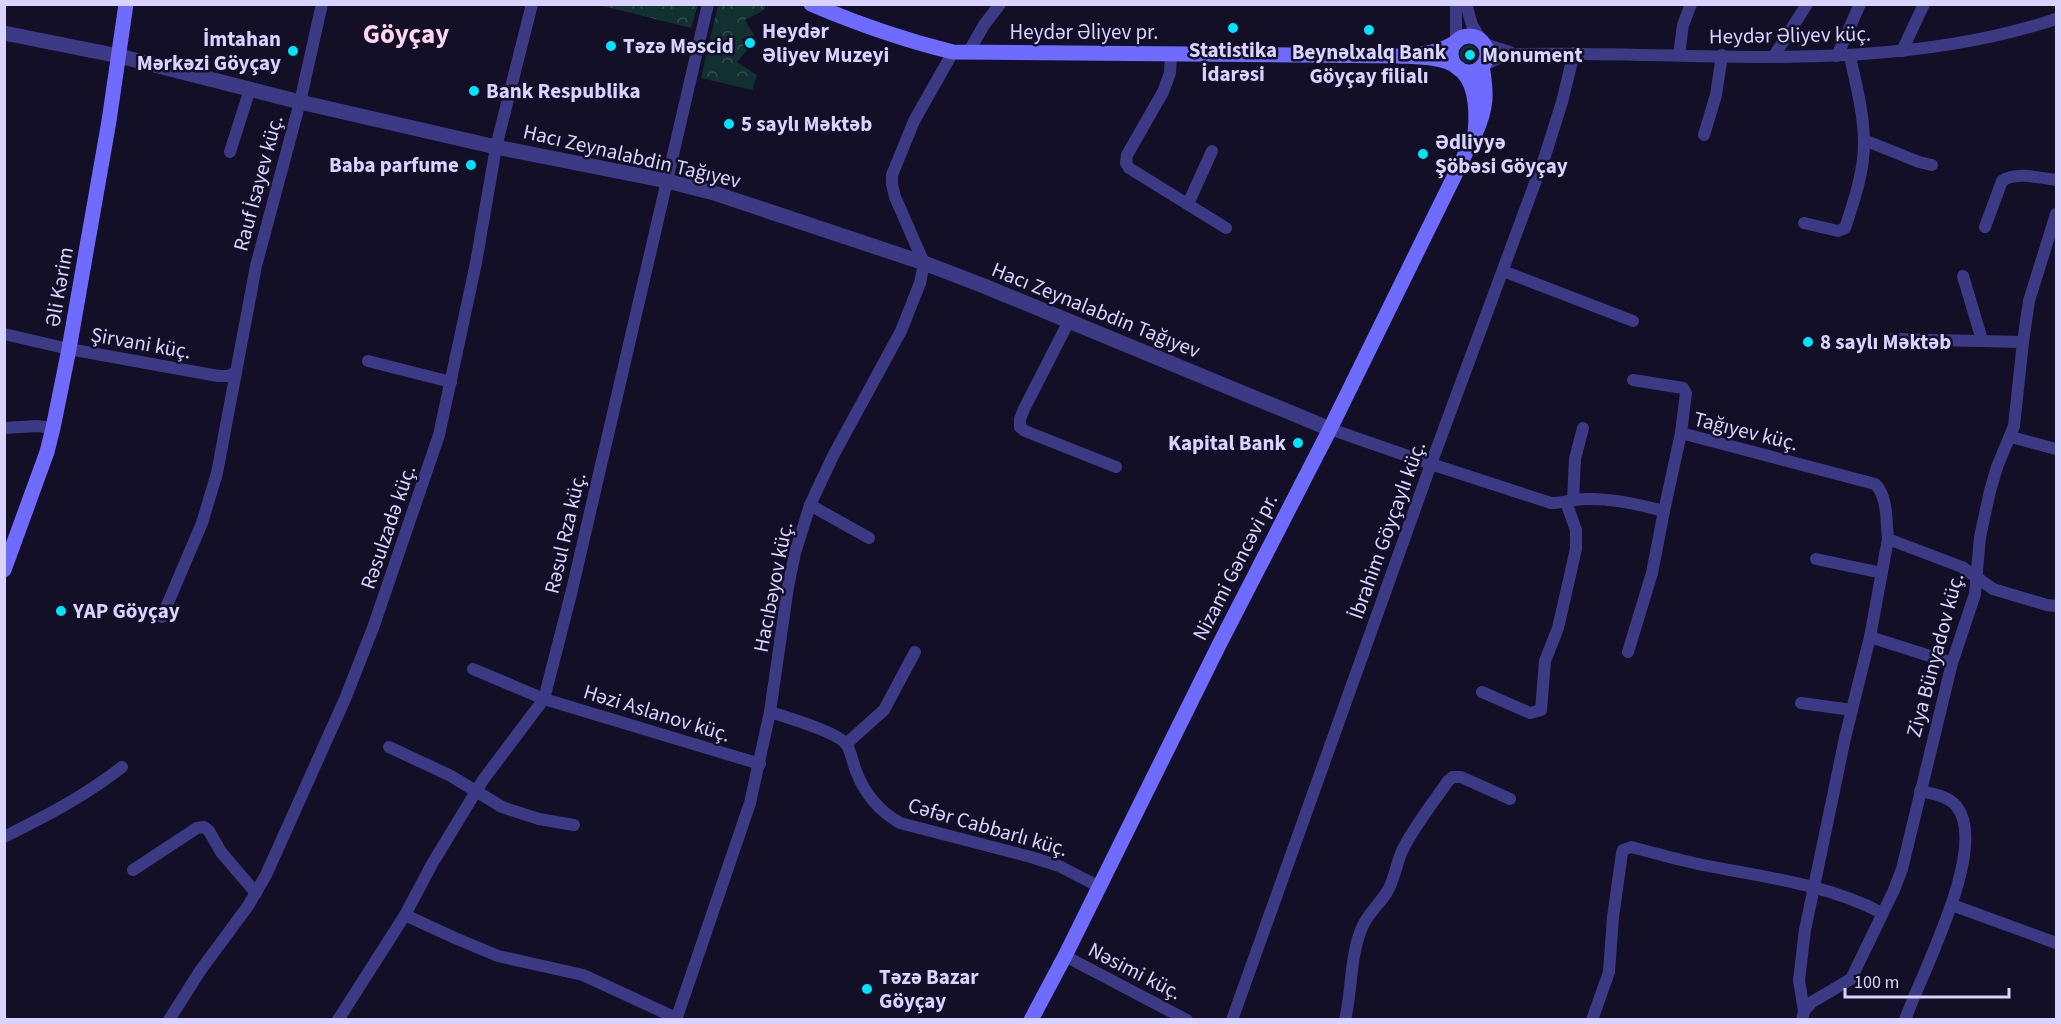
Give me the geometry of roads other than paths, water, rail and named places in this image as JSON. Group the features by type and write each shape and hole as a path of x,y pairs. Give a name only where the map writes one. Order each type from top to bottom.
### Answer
{"main road":[{"name":"Əli Kərim","path":"4,570 47,452 53,428 69,349 126,4"},
{"name":"Heydər Əliyev pr.","path":"811,4 910,42 961,52 1401,56"},
{"path":"1471,36 1483,42 1486,58 1478,69 1467,71 1426,57 1401,56 1433,51 1450,46 1461,38 1471,36"},
{"path":"1456,42 1451,53 1452,58 1466,77 1474,97 1475,134"},
{"name":"Nizami Gəncəvi pr.","path":"1031,1020 1065,956 1218,645 1330,429 1475,134 1484,111 1486,98 1482,66"}],"street":[{"name":"Rauf İsayev küç.","path":"162,617 209,501 256,266 300,102 321,4"},
{"name":"Rəsulzadə küç.","path":"169,1020 266,875 345,699 373,628 427,476 439,435 476,263 496,147 532,4"},
{"name":"Rəsul Rza küç.","path":"338,1020 405,915 475,792 544,699 575,579 708,4"},
{"path":"924,264 895,197 892,175 914,121 961,52 1000,4"},
{"path":"1456,4 1454,20 1456,42"},
{"path":"1466,4 1472,25 1483,42 1497,50 1520,54"},
{"path":"1679,55 1683,25 1691,4"},
{"path":"1774,56 1807,4"},
{"path":"1837,56 1860,4"},
{"path":"1902,51 1924,4"},
{"name":"Heydər Əliyev küç.","path":"1520,54 1850,56 1973,40 2028,28 2056,19"},
{"name":"Hacı Zeynalabdin Tağıyev","path":"4,33 119,56 300,102 496,147 668,181 714,193 924,264 1330,429"},
{"name":"İbrahim Göyçaylı küç.","path":"1232,1020 1431,464 1545,156 1574,53"},
{"path":"1171,54 1170,73 1163,92 1128,155 1126,163 1129,168 1226,228"},
{"path":"1482,66 1501,57 1520,54"},
{"path":"1704,135 1716,95 1722,55"},
{"path":"1804,223 1838,231 1845,228 1861,174 1863,123 1850,56"},
{"path":"230,152 250,89"},
{"path":"1864,140 1932,165"},
{"path":"1188,204 1212,152"},
{"path":"1984,227 2001,181 2007,177 2056,180"},
{"name":"Ziya Bünyadov küç.","path":"1803,1015 1820,996 1851,979 1902,868 1952,663 1969,615 1978,577 1980,537 1990,491 2014,426 2029,301 2056,214"},
{"name":"Hacıbəyov küç.","path":"676,1019 750,803 770,712 788,587 795,553 810,505 833,456 901,331 920,282 924,264"},
{"path":"1503,271 1634,321"},
{"path":"1964,276 1982,340"},
{"path":"1069,321 1024,408 1020,427 1116,467"},
{"name":"Şirvani küç.","path":"4,334 69,349 218,376 228,376 236,372"},
{"path":"1892,339 2023,342"},
{"path":"368,361 451,382"},
{"path":"1633,380 1683,388 1686,393 1681,433"},
{"path":"4,428 37,426 53,428"},
{"path":"1482,692 1530,713 1540,710 1545,661 1558,628 1576,549 1576,530 1569,501 1575,459 1583,428"},
{"path":"1330,429 1551,503 1613,501 1664,511"},
{"name":"Tağıyev küç.","path":"1628,652 1652,573 1681,433 1875,484 1880,489 1888,539 1870,637 1845,738 1805,930 1799,969 1803,1015"},
{"path":"2011,437 2056,449"},
{"path":"810,505 869,538"},
{"path":"1888,539 1962,567 1993,589 2056,606"},
{"path":"1816,559 1882,573"},
{"path":"1870,637 1952,663"},
{"path":"770,712 804,723 846,744 884,710 915,652"},
{"name":"Həzi Aslanov küç.","path":"473,669 544,699 760,764"},
{"path":"1801,703 1852,710"},
{"name":"Cəfər Cabbarlı küç.","path":"846,744 865,791 874,804 900,824 1031,857 1059,866 1098,886"},
{"path":"389,747 451,776 502,807 539,819 574,825"},
{"path":"4,837 63,807 96,787 122,767"},
{"path":"1345,1020 1350,996 1354,952 1361,928 1386,894 1410,836 1448,781 1453,777 1461,777 1510,799"},
{"path":"1905,1020 1952,905 1967,834 1957,806 1946,798 1920,791"},
{"path":"133,870 197,828 204,827 209,831 221,852 256,893"},
{"path":"1592,1020 1609,972 1622,853 1627,848 1814,888 1856,900 1882,913"},
{"path":"1952,905 2056,943"},
{"path":"405,915 498,956 583,975 676,1019"},
{"name":"Nəsimi küç.","path":"1065,956 1187,1020"}],"place":[{"name":"Statistika İdarəsi","path":"1233,28"},
{"name":"Beynəlxalq Bank Göyçay filialı","path":"1369,30"},
{"name":"Heydər Əliyev Muzeyi","path":"750,43"},
{"name":"Təzə Məscid","path":"611,46"},
{"name":"İmtahan Mərkəzi Göyçay","path":"293,51"},
{"name":"Monument","path":"1470,55"},
{"name":"Bank Respublika","path":"474,91"},
{"name":"5 saylı Məktəb","path":"729,124"},
{"name":"Ədliyyə Şöbəsi Göyçay","path":"1423,154"},
{"name":"Baba parfume","path":"471,165"},
{"name":"8 saylı Məktəb","path":"1808,342"},
{"name":"Kapital Bank","path":"1298,443"},
{"name":"YAP Göyçay","path":"61,611"},
{"name":"Təzə Bazar Göyçay","path":"867,989"}],"district":[{"name":"Göyçay","path":"406,34"}]}
